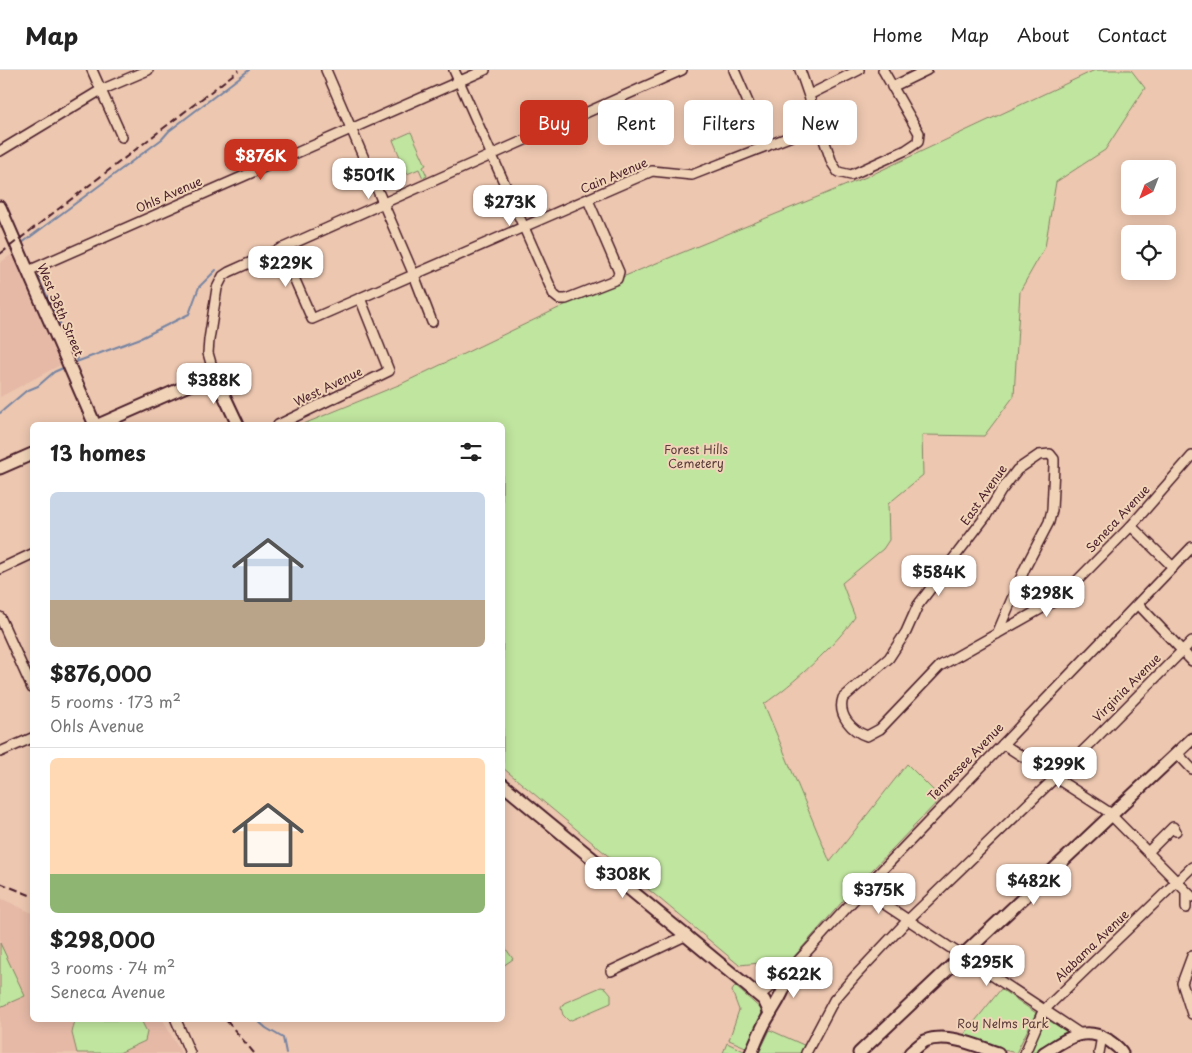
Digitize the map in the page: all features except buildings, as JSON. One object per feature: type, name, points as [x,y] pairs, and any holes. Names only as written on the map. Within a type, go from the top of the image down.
[{"type":"main road","name":"West 38th Street","points":[[0,207],[95,422]]},
{"type":"main road","points":[[103,422],[214,374],[237,422]]},
{"type":"main road","points":[[0,468],[30,455]]},
{"type":"main road","points":[[858,1053],[1192,739]]},
{"type":"main road","points":[[505,786],[759,996],[768,1004],[770,1013]]},
{"type":"main road","points":[[751,1053],[770,1013],[776,1006],[787,984],[788,972]]},
{"type":"main road","points":[[1044,1053],[1079,1033],[1091,1033],[1102,1036],[1122,1053]]},
{"type":"main road","points":[[910,1053],[924,1042],[936,1038],[947,1039],[998,1053]]},
{"type":"street","points":[[92,70],[122,137]]},
{"type":"street","points":[[0,151],[100,90],[148,70]]},
{"type":"street","points":[[326,70],[414,274],[432,322]]},
{"type":"street","points":[[454,70],[523,228],[554,295],[559,299],[566,299],[617,279],[619,272],[588,200]]},
{"type":"street","name":"Ohls Avenue","points":[[28,271],[485,70]]},
{"type":"street","points":[[214,374],[208,353],[209,340],[217,288],[223,276],[281,248],[492,156],[682,70]]},
{"type":"street","points":[[734,70],[767,146]]},
{"type":"street","points":[[800,70],[811,100]]},
{"type":"street","points":[[809,95],[859,70]]},
{"type":"street","points":[[826,145],[832,163],[838,172],[851,176],[906,150],[918,142],[919,133],[882,70]]},
{"type":"street","points":[[892,87],[927,70]]},
{"type":"street","name":"Cain Avenue","points":[[281,248],[312,319],[652,171],[692,175],[783,140]]},
{"type":"street","name":"West Avenue","points":[[284,422],[389,370],[360,298]]},
{"type":"street","name":"East Avenue","points":[[867,736],[857,733],[845,718],[842,708],[843,698],[889,658],[906,632],[918,606],[986,516],[1001,490],[1016,470],[1039,455],[1050,454],[1054,459],[1054,466],[1052,510],[1049,522],[1025,568],[997,634]]},
{"type":"street","name":"Seneca Avenue","points":[[867,736],[880,729],[940,666],[1060,598],[1131,526],[1192,456]]},
{"type":"street","points":[[1131,526],[1172,567]]},
{"type":"street","name":"Tennessee Avenue","points":[[759,996],[788,972],[863,890],[1192,546]]},
{"type":"street","points":[[0,569],[30,555]]},
{"type":"street","points":[[1138,604],[1192,661]]},
{"type":"street","points":[[0,618],[30,684]]},
{"type":"street","name":"Virginia Avenue","points":[[806,1053],[834,1000],[908,920],[1192,641]]},
{"type":"street","points":[[0,752],[30,739]]},
{"type":"street","points":[[1003,744],[1112,815],[1189,895],[1186,908]]},
{"type":"street","points":[[1177,753],[1192,769]]},
{"type":"street","points":[[1148,852],[1173,827],[1176,831]]},
{"type":"street","name":"Alabama Avenue","points":[[1025,1053],[1043,1011],[1192,867]]},
{"type":"street","points":[[863,890],[1043,1011],[1079,1033]]},
{"type":"street","points":[[611,971],[687,935]]},
{"type":"street","points":[[1192,956],[1182,983],[1192,1014]]},
{"type":"street","points":[[177,1022],[190,1053]]},
{"type":"street","points":[[1099,1053],[1102,1036]]},
{"type":"shaded area","points":[[12,254],[60,365],[0,397],[0,263]]},
{"type":"shaded area","points":[[0,898],[30,912],[30,1022],[164,1022],[181,1053],[0,1053]]},
{"type":"green space","name":"Forest Hills Cemetery","points":[[1095,70],[1131,70],[1145,88],[1105,150],[1056,182],[1045,247],[1020,291],[1014,396],[984,436],[922,435],[923,475],[888,504],[889,540],[883,549],[842,583],[855,617],[813,664],[764,704],[830,862],[907,764],[941,798],[850,893],[791,960],[739,965],[505,770],[505,422],[308,422],[401,384],[625,276],[871,175]]},
{"type":"green space","points":[[411,132],[426,165],[423,167],[427,176],[423,178],[419,169],[407,174],[393,140]]},
{"type":"green space","points":[[0,943],[25,996],[0,1007]]},
{"type":"green space","points":[[505,947],[513,959],[505,965]]},
{"type":"green space","points":[[735,986],[762,1010],[748,1048],[729,1040],[739,1010],[732,991]]},
{"type":"green space","points":[[601,987],[606,988],[611,994],[611,1003],[569,1021],[563,1015],[561,1008],[564,1003]]},
{"type":"green space","name":"Roy Nelms Park","points":[[1001,989],[1036,1013],[1016,1053],[964,1040],[963,1036]]},
{"type":"green space","points":[[1045,1018],[1069,1033],[1041,1051],[1030,1053],[1029,1050]]},
{"type":"green space","points":[[75,1022],[142,1022],[147,1032],[145,1041],[119,1053],[77,1053],[72,1033]]},
{"type":"green space","points":[[770,1030],[806,1046],[803,1053],[759,1053]]},
{"type":"green space","points":[[727,1043],[746,1052],[746,1053],[723,1053]]},
{"type":"waterway","points":[[30,261],[22,243],[162,139],[169,131],[249,70]]},
{"type":"waterway","points":[[76,362],[141,338],[189,314],[199,287],[216,270]]},
{"type":"waterway","points":[[37,275],[78,361]]},
{"type":"waterway","points":[[0,413],[26,391],[38,386],[54,372],[63,368]]},
{"type":"waterway","points":[[259,1022],[283,1038],[286,1053]]},
{"type":"railway","points":[[0,254],[239,70]]},
{"type":"railway","points":[[0,883],[30,895]]},
{"type":"railway","points":[[228,1022],[254,1053]]}]
